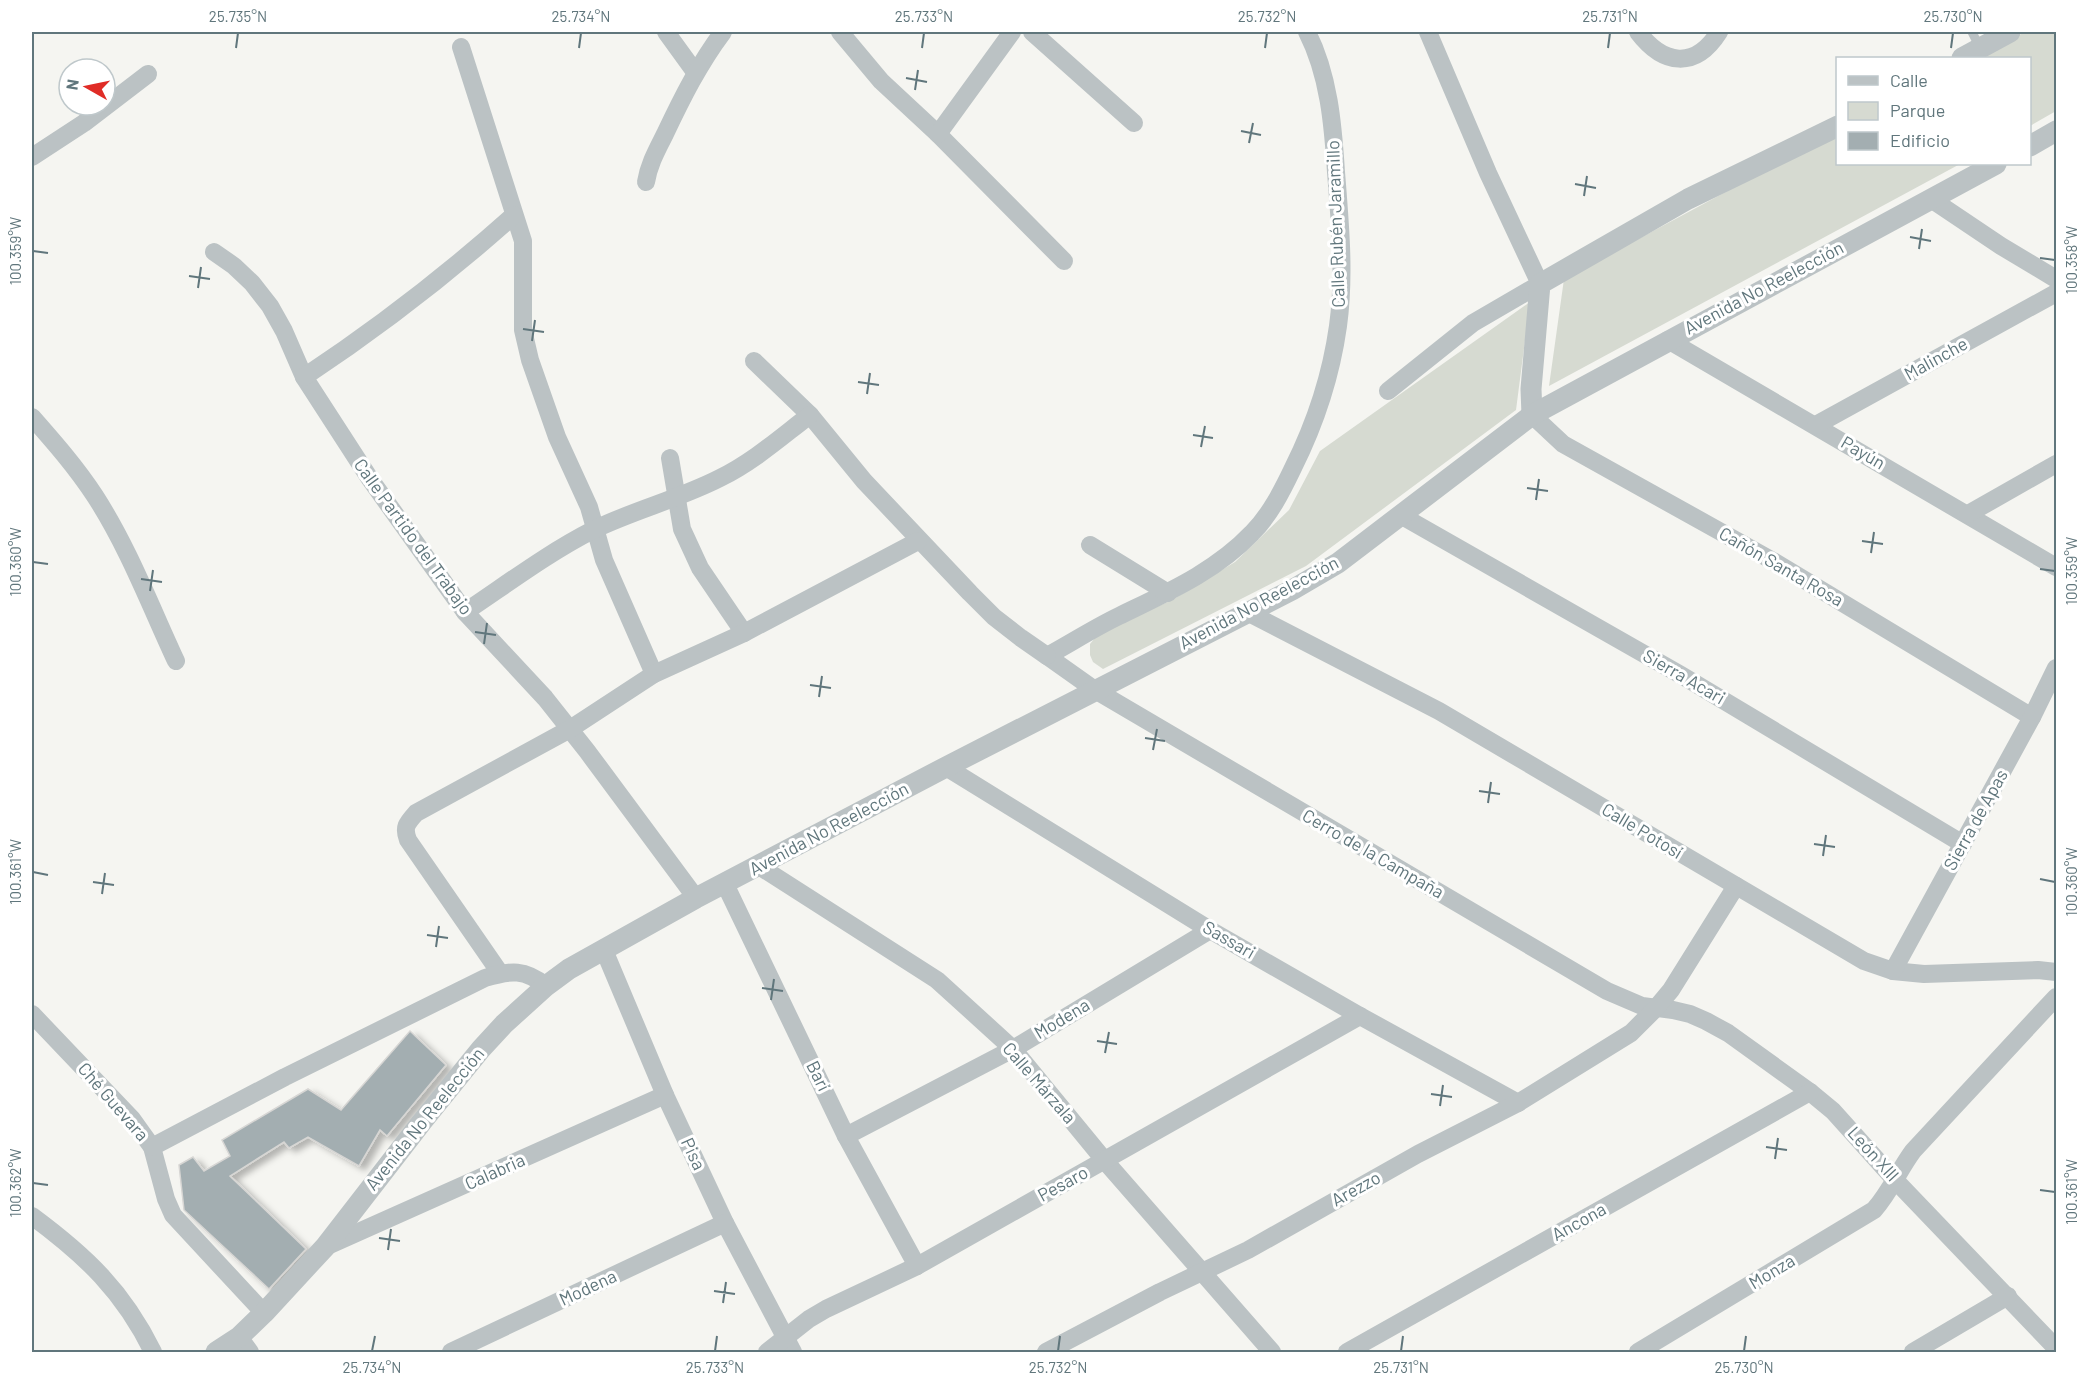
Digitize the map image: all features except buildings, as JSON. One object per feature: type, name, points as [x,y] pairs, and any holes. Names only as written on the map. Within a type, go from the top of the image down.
[{"type":"street","points":[[666,32],[696,72]]},
{"type":"street","points":[[646,182],[648,168],[696,72],[723,32]]},
{"type":"street","points":[[840,32],[881,81],[938,134],[1064,261]]},
{"type":"street","points":[[938,134],[1012,32]]},
{"type":"street","points":[[1032,32],[1134,123]]},
{"type":"street","name":"Calle Rubén Jaramillo","points":[[1047,656],[1117,617],[1168,593],[1223,560],[1253,532],[1272,508],[1305,445],[1317,413],[1329,368],[1338,325],[1341,283],[1337,191],[1329,99],[1320,63],[1307,32]]},
{"type":"street","points":[[1428,32],[1488,173],[1540,284],[1531,389],[1532,415]]},
{"type":"street","points":[[1638,32],[1654,50],[1675,58],[1693,57],[1704,50],[1719,32]]},
{"type":"street","points":[[1971,46],[2010,32]]},
{"type":"street","points":[[461,47],[523,241],[523,330],[530,360],[557,437],[589,507],[604,560],[654,674]]},
{"type":"street","points":[[32,157],[84,123],[148,74]]},
{"type":"street","points":[[1389,391],[1473,323],[1688,199],[1836,127]]},
{"type":"street","points":[[2031,145],[2056,131]]},
{"type":"street","name":"Avenida No Reelección","points":[[216,1353],[245,1345],[264,1313],[325,1247],[481,1049],[504,1024],[546,986],[569,969],[696,898],[1292,590],[1338,562],[1402,516],[1532,415],[1994,165]]},
{"type":"street","points":[[1931,199],[2001,246],[2056,279]]},
{"type":"street","points":[[304,377],[355,344],[461,262],[514,215]]},
{"type":"street","name":"Calle Partido del Trabajo","points":[[214,252],[252,283],[270,306],[284,331],[304,377],[382,496],[465,612],[545,698],[696,898]]},
{"type":"street","name":"Malinche","points":[[1816,425],[2056,293]]},
{"type":"street","name":"Payún","points":[[1668,340],[2056,567]]},
{"type":"street","points":[[754,361],[810,415],[864,481],[994,617],[1095,690]]},
{"type":"street","points":[[465,612],[564,546],[595,529],[676,499],[742,466],[810,415]]},
{"type":"street","name":"Cañón Santa Rosa","points":[[1532,415],[1563,444],[1773,561],[2032,717]]},
{"type":"street","points":[[32,417],[72,464],[95,496],[128,557],[176,661]]},
{"type":"street","points":[[670,458],[682,530],[700,568],[744,633]]},
{"type":"street","points":[[1968,514],[2056,464]]},
{"type":"street","name":"Sierra Acari","points":[[1402,516],[1681,675],[1963,844]]},
{"type":"street","points":[[500,973],[408,840],[405,832],[406,824],[416,813],[570,729],[654,674],[744,633],[918,540]]},
{"type":"street","points":[[1090,545],[1168,593]]},
{"type":"street","name":"Calle Potosí","points":[[1247,612],[1439,711],[1864,961],[1893,971],[1924,974],[2038,970],[2056,972]]},
{"type":"street","name":"Sierra de Apas","points":[[1893,971],[2056,669]]},
{"type":"street","name":"Cerro de la Campaña","points":[[1095,690],[1607,991],[1624,1000],[1656,1008]]},
{"type":"street","name":"Sassari","points":[[946,767],[1210,930],[1518,1103]]},
{"type":"street","name":"Calle Márzala","points":[[759,866],[937,980],[1013,1049],[1105,1161],[1272,1353]]},
{"type":"street","name":"Barí","points":[[725,884],[846,1136],[917,1266]]},
{"type":"street","name":"Arezzo","points":[[1046,1353],[1160,1292],[1248,1250],[1418,1154],[1518,1103],[1631,1033],[1656,1008],[1685,970],[1736,886]]},
{"type":"street","name":"Modena","points":[[846,1136],[1013,1049],[1210,930]]},
{"type":"street","name":"Pisa","points":[[604,950],[665,1095],[725,1222],[789,1345]]},
{"type":"street","points":[[152,1147],[285,1077],[485,978],[500,973],[522,972],[532,975],[546,986]]},
{"type":"street","name":"Monza","points":[[1638,1353],[1874,1210],[1887,1196],[1913,1151],[2056,997]]},
{"type":"street","name":"León Xlll","points":[[1656,1008],[1690,1014],[1728,1033],[1833,1111],[1895,1180],[2056,1348]]},
{"type":"street","name":"Ché Guevara","points":[[32,1014],[132,1119],[152,1147],[166,1199],[173,1215],[264,1313]]},
{"type":"street","name":"Pesaro","points":[[767,1353],[789,1345],[809,1319],[917,1266],[1360,1016]]},
{"type":"street","name":"Ancona","points":[[1347,1353],[1810,1092]]},
{"type":"street","name":"Calabria","points":[[325,1247],[665,1095]]},
{"type":"street","points":[[32,1216],[87,1260],[111,1285],[132,1315],[153,1353]]},
{"type":"street","name":"Modena","points":[[451,1353],[725,1222]]},
{"type":"street","points":[[1913,1353],[2008,1296]]},
{"type":"green space","points":[[2025,32],[2056,32],[2056,111],[2031,125],[2031,57],[1977,57]]},
{"type":"green space","points":[[1836,133],[1836,165],[1958,165],[1549,386],[1564,279]]},
{"type":"green space","points":[[1530,302],[1516,410],[1306,566],[1103,669],[1093,662],[1090,655],[1090,644],[1099,633],[1172,600],[1235,562],[1289,510],[1320,451]]}]
